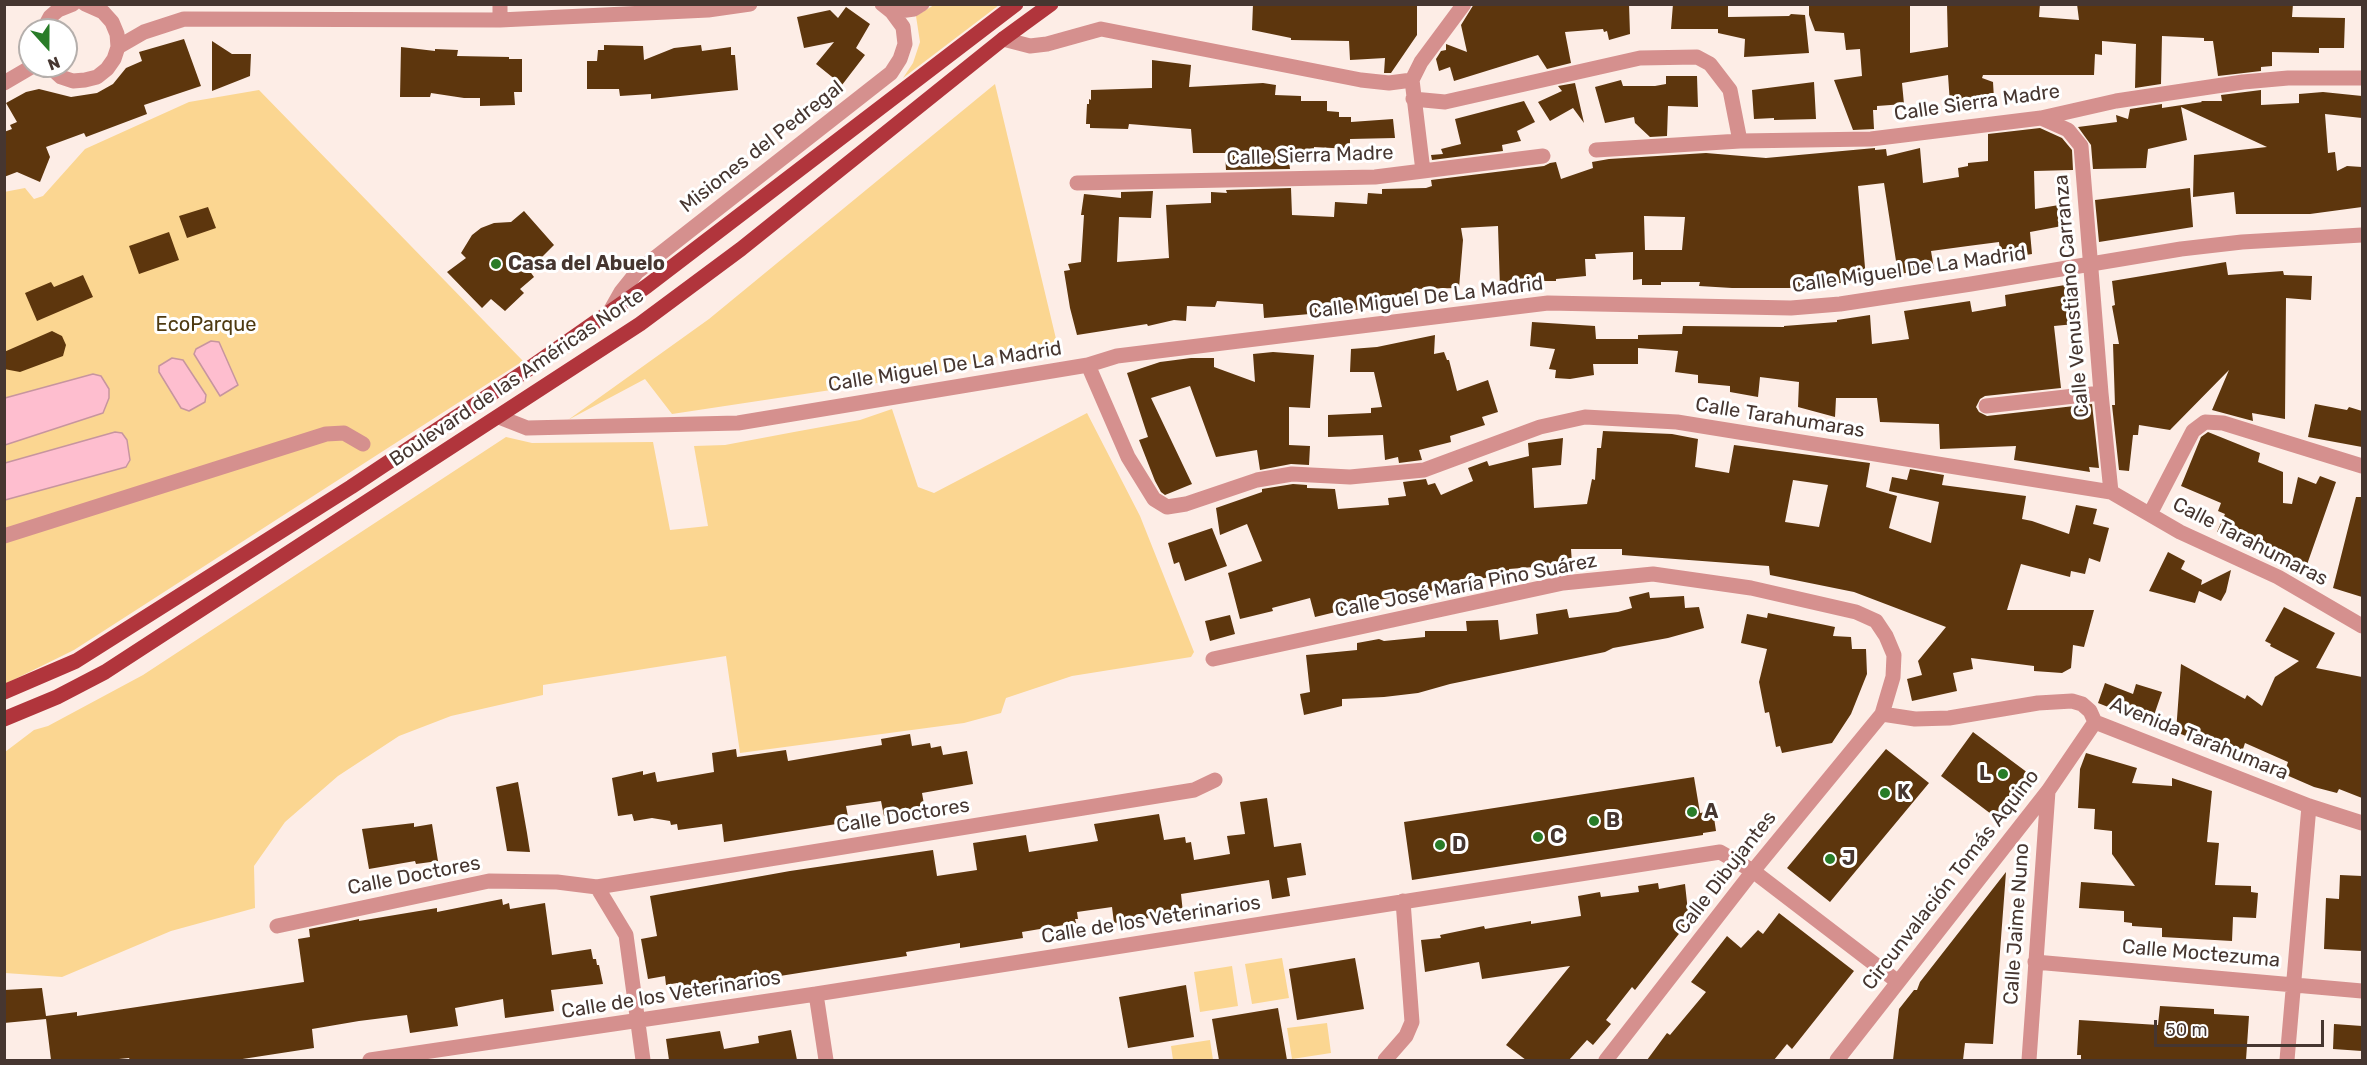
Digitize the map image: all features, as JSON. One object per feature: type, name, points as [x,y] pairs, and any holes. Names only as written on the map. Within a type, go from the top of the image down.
[{"type":"main road","name":"Boulevard de las Américas Norte","points":[[4,692],[86,655],[351,487],[609,315],[1016,4]]},
{"type":"main road","name":"Boulevard de las Américas Norte","points":[[4,719],[57,697],[105,672],[640,324],[741,249],[1003,39],[1051,4]]},
{"type":"street","points":[[57,7],[73,4]]},
{"type":"street","points":[[64,78],[73,81],[97,77],[114,59],[118,47],[114,28],[103,12],[85,4]]},
{"type":"street","points":[[103,12],[117,4]]},
{"type":"street","points":[[500,4],[500,20]]},
{"type":"street","points":[[118,47],[144,32],[184,19],[500,20],[708,10],[750,4]]},
{"type":"street","points":[[887,8],[914,9],[922,4]]},
{"type":"street","points":[[1423,171],[1412,80],[1421,62],[1464,4]]},
{"type":"street","name":"Misiones del Pedregal","points":[[609,315],[621,292],[637,272],[891,73],[900,59],[905,44],[903,27],[887,8]]},
{"type":"street","points":[[1003,39],[1029,46],[1047,44],[1101,29],[1361,81],[1389,83],[1412,80]]},
{"type":"street","points":[[1413,99],[1445,102],[1641,58],[1697,57],[1710,64],[1730,90],[1740,141]]},
{"type":"street","points":[[4,83],[18,75]]},
{"type":"street","name":"Calle Sierra Madre","points":[[1596,150],[1740,141],[1871,139],[2041,118],[2116,101],[2242,82],[2288,78],[2362,78]]},
{"type":"street","name":"Calle Venustiano Carranza","points":[[2041,118],[2068,130],[2081,146],[2100,393],[2111,492]]},
{"type":"street","name":"Calle Sierra Madre","points":[[1077,183],[1375,177],[1543,156]]},
{"type":"street","name":"Calle Miguel De La Madrid","points":[[499,417],[527,428],[738,423],[1088,365],[1117,356],[1548,303],[1791,308],[1938,289],[2090,263],[2242,242],[2362,235]]},
{"type":"street","name":"Calle Tarahumaras","points":[[1088,365],[1128,457],[1154,499],[1167,507],[1186,504],[1257,480],[1292,474],[1350,477],[1424,470],[1540,427],[1585,417],[1677,422],[2111,492],[2180,532],[2278,577],[2362,626]]},
{"type":"street","points":[[1986,406],[2100,393]]},
{"type":"street","points":[[2150,514],[2193,431],[2205,422],[2223,423],[2362,466]]},
{"type":"street","points":[[4,536],[326,435],[344,433],[363,444]]},
{"type":"street","name":"Calle José María Pino Suárez","points":[[1213,659],[1563,584],[1653,574],[1751,588],[1856,612],[1876,621],[1886,636],[1894,655],[1893,677],[1881,714]]},
{"type":"street","name":"Avenida Tarahumara","points":[[1881,714],[1915,719],[1949,718],[2038,703],[2072,701],[2082,704],[2090,711],[2095,722],[2309,806],[2362,823]]},
{"type":"street","name":"Calle Dibujantes","points":[[1606,1060],[1753,871],[1881,714]]},
{"type":"street","name":"Circunvalación Tomás Aquino","points":[[1837,1060],[2048,791],[2095,722]]},
{"type":"street","name":"Calle Doctores","points":[[277,926],[489,881],[557,882],[597,887],[1194,790],[1215,780]]},
{"type":"street","name":"Calle Jaime Nuno","points":[[2029,1060],[2048,791]]},
{"type":"street","points":[[2288,1060],[2309,806]]},
{"type":"street","name":"Calle de los Veterinarios","points":[[370,1060],[637,1022],[1720,852],[1753,871],[1898,982]]},
{"type":"street","points":[[597,887],[626,935],[643,1060]]},
{"type":"street","points":[[1385,1060],[1406,1036],[1412,1022],[1403,901]]},
{"type":"street","name":"Calle Moctezuma","points":[[2035,962],[2293,983],[2362,991]]},
{"type":"street","points":[[816,994],[826,1060]]},
{"type":"green space","points":[[934,5],[999,5],[903,78],[913,63],[920,42],[916,16]]},
{"type":"green space","points":[[995,84],[1057,343],[917,377],[672,414],[645,379],[568,420],[709,319]]},
{"type":"green space","name":"EcoParque","points":[[259,90],[523,361],[74,650],[5,684],[4,192],[25,188],[34,199],[43,196],[85,149],[189,102]]},
{"type":"green space","points":[[892,409],[918,487],[934,493],[1087,413],[1140,516],[1194,652],[1191,657],[1072,676],[1006,698],[1001,713],[964,723],[740,753],[726,656],[543,685],[543,695],[451,716],[399,736],[338,776],[285,822],[254,866],[255,908],[171,931],[62,977],[5,973],[5,752],[34,730],[48,726],[143,675],[506,437],[532,443],[653,442],[670,530],[708,526],[694,446],[725,445],[860,420]]},
{"type":"green space","points":[[1282,958],[1289,998],[1252,1004],[1245,964]]},
{"type":"green space","points":[[1232,966],[1238,1006],[1200,1012],[1194,972]]},
{"type":"green space","points":[[1327,1023],[1331,1053],[1292,1059],[1287,1028]]},
{"type":"green space","points":[[1210,1040],[1213,1060],[1173,1060],[1171,1046]]},
{"type":"shaded area","points":[[211,341],[219,342],[238,385],[220,396],[194,354],[196,349]]},
{"type":"shaded area","points":[[172,358],[183,360],[206,395],[205,402],[189,411],[181,408],[159,372],[159,366]]},
{"type":"shaded area","points":[[93,374],[101,376],[109,389],[109,398],[103,413],[5,445],[5,398]]},
{"type":"shaded area","points":[[115,432],[122,433],[127,440],[130,460],[126,467],[5,500],[5,463]]},
{"type":"building","points":[[1253,4],[1417,4],[1417,35],[1391,73],[1384,73],[1385,58],[1350,60],[1349,41],[1291,40],[1291,38],[1252,30]]},
{"type":"building","points":[[1474,4],[1629,4],[1630,34],[1609,40],[1607,31],[1604,32],[1603,29],[1565,32],[1571,63],[1547,69],[1538,55],[1454,81],[1450,67],[1439,71],[1436,59],[1441,51],[1446,50],[1446,44],[1467,52],[1461,25]]},
{"type":"building","points":[[1673,4],[1728,4],[1728,17],[1805,15],[1809,53],[1744,57],[1745,39],[1718,33],[1718,29],[1671,29]]},
{"type":"building","points":[[1809,4],[1910,4],[1910,53],[1948,47],[1947,4],[2040,4],[2039,17],[2079,20],[2077,4],[2293,4],[2292,17],[2345,18],[2344,48],[2319,48],[2319,53],[2272,52],[2272,66],[2261,67],[2261,71],[2218,76],[2213,41],[2204,41],[2204,38],[2162,36],[2161,84],[2135,88],[2136,44],[2102,41],[2102,55],[2095,54],[2094,75],[1983,75],[1982,78],[1993,82],[1994,99],[1950,104],[1948,75],[1902,83],[1904,104],[1877,106],[1877,110],[1873,110],[1874,129],[1853,130],[1834,80],[1862,76],[1860,49],[1846,50],[1844,33],[1815,31],[1809,15]]},
{"type":"building","points":[[846,7],[870,24],[856,48],[865,55],[842,85],[816,64],[834,42],[804,48],[797,17],[830,10],[838,18]]},
{"type":"building","points":[[184,39],[201,86],[144,105],[147,114],[86,137],[84,133],[46,147],[50,157],[40,182],[17,172],[4,177],[4,132],[12,129],[10,125],[17,122],[6,103],[26,92],[39,89],[71,97],[97,93],[113,84],[126,68],[142,61],[139,52]]},
{"type":"building","points":[[212,41],[232,54],[251,54],[250,76],[212,91]]},
{"type":"building","points":[[604,45],[643,46],[644,60],[674,48],[701,45],[702,51],[731,47],[731,55],[735,55],[738,90],[651,99],[651,94],[620,96],[619,89],[587,89],[587,61],[597,61],[598,50],[604,50]]},
{"type":"building","points":[[401,47],[435,51],[435,49],[458,50],[457,56],[522,59],[522,92],[514,92],[515,105],[480,106],[480,98],[431,93],[430,97],[400,97]]},
{"type":"building","points":[[1152,60],[1191,65],[1189,87],[1263,83],[1276,85],[1275,95],[1301,96],[1301,101],[1327,101],[1327,111],[1339,112],[1339,117],[1351,117],[1351,122],[1393,119],[1395,138],[1350,139],[1350,149],[1314,147],[1313,160],[1289,162],[1290,169],[1226,170],[1225,153],[1193,153],[1191,129],[1129,124],[1128,129],[1090,128],[1090,124],[1086,124],[1087,104],[1089,104],[1089,99],[1091,100],[1091,90],[1152,88]]},
{"type":"building","points":[[1666,76],[1697,76],[1698,107],[1668,106],[1667,136],[1650,137],[1635,123],[1634,117],[1605,123],[1595,87],[1621,80],[1623,86],[1655,86],[1666,84]]},
{"type":"building","points":[[1814,82],[1816,119],[1754,119],[1752,90]]},
{"type":"building","points":[[1575,83],[1584,123],[1573,108],[1550,121],[1538,102],[1562,91],[1558,86]]},
{"type":"building","points":[[2261,90],[2261,105],[2299,103],[2299,94],[2323,92],[2362,96],[2362,118],[2325,114],[2328,153],[2335,152],[2337,171],[2347,166],[2362,167],[2362,207],[2310,214],[2236,214],[2234,192],[2193,197],[2194,155],[2267,147],[2181,107],[2187,140],[2148,149],[2146,168],[2093,169],[2091,145],[2078,127],[2117,122],[2116,115],[2128,119],[2130,109],[2162,104],[2162,108],[2201,101],[2222,101],[2221,95]]},
{"type":"building","points":[[1524,101],[1535,122],[1517,131],[1521,141],[1502,145],[1503,151],[1432,160],[1431,155],[1443,154],[1441,149],[1461,144],[1455,119]]},
{"type":"building","points":[[2040,128],[2062,138],[2072,150],[2073,170],[2034,171],[2035,209],[2059,205],[2062,226],[2030,232],[2032,254],[2001,259],[1999,242],[1931,251],[1934,269],[1898,274],[1884,183],[1858,186],[1866,279],[1813,288],[1732,288],[1699,286],[1700,282],[1661,282],[1661,285],[1642,285],[1642,279],[1633,280],[1633,252],[1595,254],[1596,259],[1585,259],[1586,276],[1556,279],[1556,281],[1529,281],[1529,287],[1500,288],[1498,226],[1461,228],[1463,240],[1459,288],[1412,289],[1411,304],[1402,306],[1264,318],[1263,304],[1217,301],[1215,307],[1187,306],[1186,321],[1174,320],[1148,326],[1147,324],[1077,335],[1070,308],[1064,271],[1070,270],[1068,264],[1081,262],[1084,215],[1081,215],[1084,194],[1121,198],[1121,192],[1153,191],[1151,218],[1119,217],[1117,262],[1169,258],[1166,205],[1211,203],[1211,192],[1291,188],[1292,215],[1334,217],[1335,202],[1367,204],[1368,193],[1382,194],[1382,189],[1426,188],[1432,186],[1431,180],[1544,166],[1556,162],[1561,179],[1593,168],[1592,162],[1609,159],[1706,153],[1766,158],[1875,148],[1875,150],[1886,149],[1887,156],[1920,148],[1923,183],[1959,177],[1958,168],[1968,166],[1968,163],[1988,161],[1988,134]],"holes":[[[1644,216],[1685,217],[1682,250],[1645,250]]]},
{"type":"building","points":[[2190,188],[2193,227],[2099,242],[2095,200]]},
{"type":"building","points":[[208,207],[216,228],[187,238],[179,216]]},
{"type":"building","name":"Casa del Abuelo","points":[[524,211],[554,245],[529,270],[534,277],[520,289],[524,293],[505,311],[491,299],[482,308],[447,272],[466,258],[461,253],[472,235],[481,228],[494,223],[511,222]]},
{"type":"building","points":[[169,232],[179,260],[139,274],[129,246]]},
{"type":"building","points":[[2226,262],[2228,275],[2283,271],[2284,275],[2312,276],[2311,300],[2286,298],[2285,419],[2252,413],[2253,421],[2212,410],[2229,370],[2170,430],[2139,425],[2138,435],[2133,435],[2129,471],[2119,470],[2112,405],[2115,405],[2113,344],[2119,344],[2112,306],[2115,305],[2112,281]]},
{"type":"building","points":[[83,275],[93,297],[37,321],[25,293],[51,282],[54,287]]},
{"type":"building","points":[[2071,284],[2075,324],[2054,326],[2061,388],[1985,396],[1980,399],[1976,407],[1979,412],[1987,416],[2092,404],[2099,468],[2089,467],[2090,472],[2014,460],[2016,446],[1940,449],[1939,424],[1880,422],[1877,398],[1836,398],[1835,417],[1798,407],[1799,382],[1760,377],[1758,397],[1730,392],[1730,386],[1698,383],[1698,375],[1675,372],[1678,351],[1638,348],[1638,364],[1593,364],[1594,375],[1570,379],[1555,378],[1556,370],[1549,369],[1555,349],[1530,346],[1532,322],[1595,326],[1596,339],[1638,339],[1638,335],[1682,334],[1683,326],[1784,327],[1837,322],[1837,320],[1870,315],[1872,344],[1909,339],[1904,311],[1970,301],[1972,312],[2006,306],[2005,295]]},
{"type":"building","points":[[52,331],[62,336],[66,345],[63,356],[20,372],[4,369],[4,352]]},
{"type":"building","points":[[1435,335],[1434,354],[1444,352],[1449,360],[1457,391],[1488,380],[1498,412],[1482,417],[1485,425],[1450,436],[1451,442],[1419,450],[1422,460],[1399,463],[1398,457],[1385,460],[1383,435],[1328,437],[1328,415],[1371,413],[1371,408],[1382,407],[1374,372],[1350,372],[1351,349],[1377,347]]},
{"type":"building","points":[[1273,352],[1314,355],[1310,408],[1289,407],[1289,445],[1310,446],[1309,465],[1291,464],[1260,470],[1257,450],[1216,457],[1190,386],[1151,398],[1192,484],[1165,495],[1161,492],[1139,440],[1148,437],[1127,373],[1160,362],[1214,358],[1214,367],[1255,382],[1253,354]]},
{"type":"building","points":[[2315,404],[2347,410],[2349,407],[2362,411],[2362,447],[2308,437]]},
{"type":"building","points":[[1603,431],[1672,434],[1698,439],[1695,467],[1729,473],[1734,445],[1870,463],[1866,487],[1897,496],[1889,528],[1931,543],[1939,502],[1889,491],[1892,477],[1907,480],[1910,469],[1944,475],[1942,485],[2026,496],[2022,519],[2069,534],[2076,505],[2097,509],[2093,524],[2109,528],[2100,562],[2089,558],[2085,574],[2071,571],[2070,577],[2021,564],[2007,610],[2094,610],[2084,647],[2073,645],[2071,668],[2062,673],[2034,671],[2034,666],[1971,658],[1973,669],[1953,673],[1957,691],[1912,701],[1907,679],[1922,675],[1918,661],[1946,627],[1854,592],[1770,575],[1769,566],[1622,555],[1622,549],[1571,549],[1572,564],[1509,569],[1509,573],[1475,580],[1476,583],[1343,606],[1344,610],[1315,617],[1310,598],[1272,608],[1273,611],[1240,619],[1228,573],[1262,561],[1247,524],[1220,535],[1216,508],[1262,492],[1262,489],[1293,484],[1307,485],[1307,488],[1335,489],[1338,509],[1389,505],[1388,498],[1406,496],[1403,482],[1426,479],[1428,485],[1435,483],[1441,495],[1473,481],[1468,468],[1487,461],[1489,466],[1529,456],[1528,443],[1563,438],[1561,465],[1532,468],[1534,508],[1587,504],[1592,479],[1595,480],[1597,448],[1601,448]],"holes":[[[1793,480],[1828,485],[1819,527],[1785,522]]]},
{"type":"building","points":[[2208,432],[2260,453],[2258,462],[2283,472],[2283,503],[2292,504],[2298,477],[2316,484],[2320,476],[2336,482],[2303,576],[2254,552],[2255,548],[2217,532],[2225,514],[2218,511],[2221,503],[2181,486],[2201,437]]},
{"type":"building","points":[[2356,497],[2362,497],[2362,597],[2333,588]]},
{"type":"building","points":[[1212,528],[1227,566],[1185,581],[1179,562],[1174,564],[1168,543]]},
{"type":"building","points":[[2168,552],[2185,561],[2181,569],[2202,580],[2201,585],[2231,570],[2226,592],[2221,601],[2199,591],[2195,603],[2149,591]]},
{"type":"building","points":[[1649,592],[1650,598],[1684,596],[1685,608],[1699,607],[1704,628],[1418,693],[1342,699],[1342,706],[1304,715],[1300,694],[1310,692],[1306,655],[1357,650],[1357,643],[1379,639],[1384,641],[1425,637],[1425,631],[1467,631],[1466,621],[1498,620],[1500,640],[1538,634],[1536,614],[1567,609],[1569,618],[1618,612],[1632,608],[1629,597]]},
{"type":"building","points":[[2284,607],[2335,633],[2316,668],[2362,677],[2362,798],[2339,789],[2337,793],[2314,787],[2284,774],[2288,762],[2245,743],[2240,758],[2176,732],[2181,664],[2245,699],[2247,695],[2262,706],[2275,677],[2299,661],[2265,641]]},
{"type":"building","points":[[1768,613],[1835,627],[1833,636],[1851,637],[1852,649],[1866,649],[1867,674],[1851,714],[1832,743],[1782,753],[1780,746],[1776,747],[1769,712],[1765,713],[1759,682],[1767,649],[1741,643],[1747,614],[1767,618]]},
{"type":"building","points":[[1230,615],[1235,634],[1210,641],[1205,621]]},
{"type":"building","points":[[2105,683],[2133,694],[2136,684],[2162,692],[2151,724],[2098,703]]},
{"type":"building","name":"L","points":[[1973,732],[2028,773],[1995,817],[1941,776]]},
{"type":"building","points":[[910,734],[912,746],[930,743],[931,748],[941,746],[943,755],[967,751],[973,784],[922,793],[925,810],[884,816],[881,801],[846,806],[849,822],[724,842],[722,824],[678,830],[677,824],[671,825],[670,821],[652,818],[634,821],[632,814],[618,816],[612,778],[643,771],[643,775],[655,772],[657,782],[714,772],[712,753],[736,749],[737,757],[786,750],[788,761],[882,745],[881,739]]},
{"type":"building","points":[[1886,749],[1929,783],[1830,902],[1787,868]]},
{"type":"building","points":[[2086,753],[2137,768],[2132,783],[2172,786],[2172,778],[2212,791],[2207,842],[2219,843],[2215,885],[2251,886],[2251,892],[2258,893],[2256,918],[2233,917],[2232,941],[2162,937],[2162,928],[2132,926],[2132,923],[2124,922],[2124,911],[2079,908],[2081,882],[2135,886],[2112,854],[2112,831],[2094,829],[2095,809],[2078,808],[2080,769]]},
{"type":"building","points":[[1694,777],[1700,813],[1713,811],[1716,831],[1703,833],[1703,835],[1412,880],[1404,822]]},
{"type":"building","points":[[518,782],[530,852],[507,851],[496,787]]},
{"type":"building","points":[[1267,798],[1274,847],[1301,843],[1306,875],[1287,878],[1290,896],[1272,899],[1269,880],[1181,894],[1183,913],[1172,915],[1114,923],[1112,907],[1077,912],[1076,923],[1022,932],[1023,938],[960,948],[960,943],[906,952],[907,956],[678,992],[677,983],[666,985],[665,976],[648,979],[641,939],[657,936],[650,896],[790,871],[933,850],[937,876],[977,870],[973,843],[1026,835],[1029,852],[1098,841],[1094,824],[1159,814],[1164,840],[1185,837],[1186,843],[1191,842],[1194,860],[1230,854],[1227,836],[1245,834],[1240,802]]},
{"type":"building","points":[[414,823],[414,827],[432,824],[438,861],[416,864],[415,861],[369,869],[362,829]]},
{"type":"building","points":[[2006,872],[1993,1044],[1965,1043],[1963,1060],[1893,1060],[1899,1009],[1914,990],[1917,990],[1920,982]]},
{"type":"building","points":[[2340,875],[2362,876],[2362,951],[2324,949],[2326,898],[2339,899]]},
{"type":"building","points":[[1658,883],[1659,889],[1685,884],[1689,921],[1635,990],[1632,987],[1606,1020],[1611,1024],[1593,1045],[1587,1040],[1569,1060],[1526,1060],[1506,1045],[1570,966],[1482,979],[1479,962],[1425,972],[1421,940],[1441,938],[1440,935],[1484,926],[1485,929],[1581,916],[1578,896],[1600,892],[1601,897],[1639,892],[1638,886]]},
{"type":"building","points":[[502,899],[503,905],[509,903],[510,909],[545,903],[552,955],[591,949],[593,959],[596,959],[599,965],[603,984],[551,990],[554,1011],[505,1018],[503,999],[455,1008],[458,1026],[410,1033],[407,1015],[359,1021],[312,1029],[314,1048],[236,1060],[130,1060],[129,1058],[51,1060],[46,1019],[4,1023],[4,990],[42,988],[46,1016],[77,1012],[77,1016],[304,982],[298,939],[310,937],[309,929],[437,908],[437,912]]},
{"type":"building","points":[[1779,913],[1854,971],[1792,1049],[1787,1044],[1774,1060],[1647,1060],[1667,1033],[1670,1035],[1706,992],[1691,982],[1727,936],[1741,948],[1758,930],[1763,934]]},
{"type":"building","points":[[1355,958],[1364,1009],[1297,1020],[1289,969]]},
{"type":"building","points":[[1186,985],[1194,1037],[1128,1048],[1119,997]]},
{"type":"building","points":[[2160,1006],[2214,1009],[2214,1014],[2249,1016],[2246,1060],[2081,1060],[2081,1055],[2077,1055],[2079,1020],[2158,1025]]},
{"type":"building","points":[[1278,1008],[1287,1060],[1219,1060],[1212,1019]]},
{"type":"building","points":[[2334,1024],[2362,1026],[2362,1051],[2333,1049]]},
{"type":"building","points":[[791,1030],[797,1060],[669,1060],[666,1039],[720,1031],[724,1049],[759,1043],[758,1036]]},
{"type":"place","name":"Casa del Abuelo","points":[[496,264]]},
{"type":"place","name":"L","points":[[2003,774]]},
{"type":"place","name":"K","points":[[1885,793]]},
{"type":"place","name":"A","points":[[1692,812]]},
{"type":"place","name":"B","points":[[1594,821]]},
{"type":"place","name":"C","points":[[1538,837]]},
{"type":"place","name":"D","points":[[1440,845]]},
{"type":"place","name":"J","points":[[1830,859]]}]
